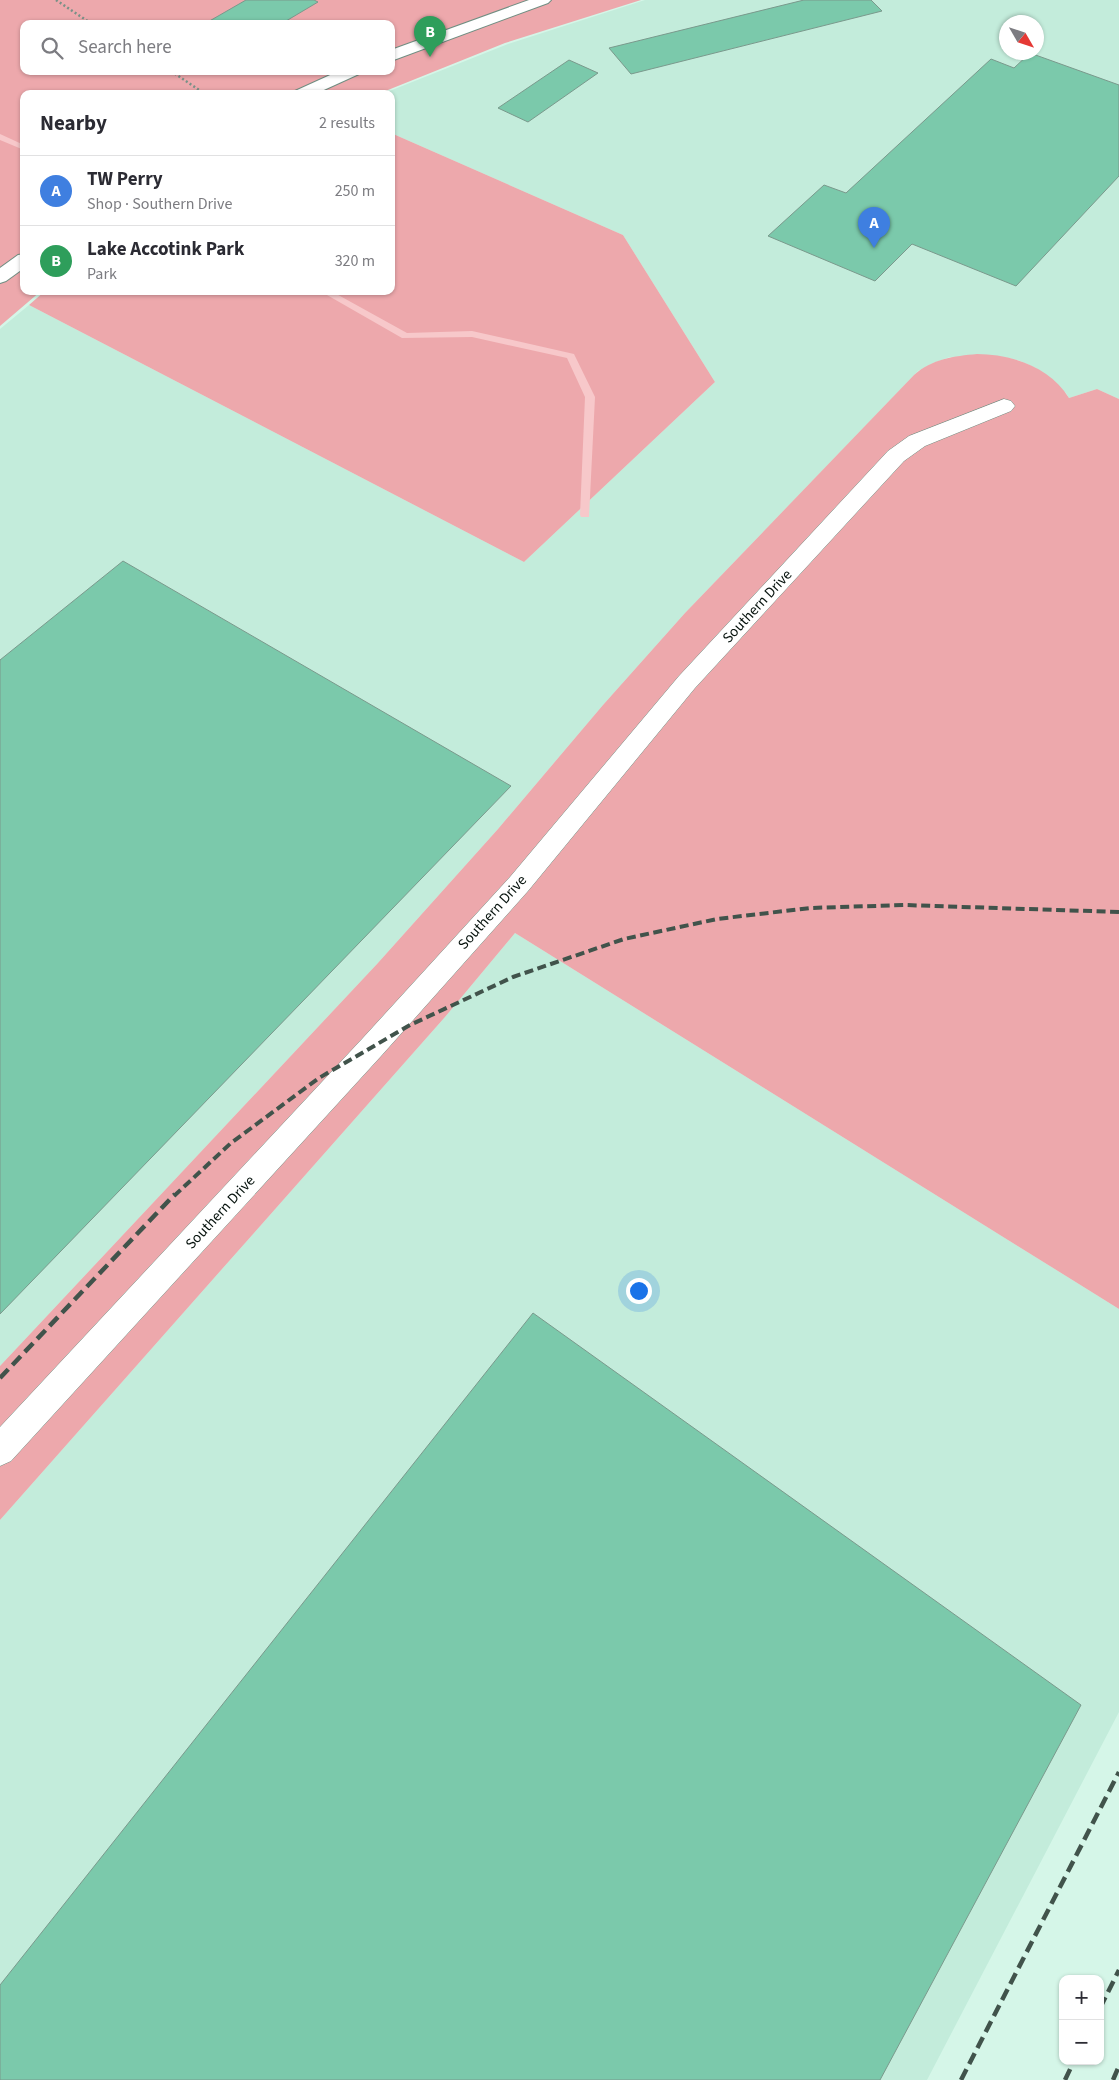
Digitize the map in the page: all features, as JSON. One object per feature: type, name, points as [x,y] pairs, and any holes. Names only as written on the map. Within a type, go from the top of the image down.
[{"type":"street","name":"Southern Drive","points":[[0,1450],[372,1047],[519,884],[688,682],[896,456],[917,441],[1004,406]]},
{"type":"lane","points":[[395,55],[543,0]]},
{"type":"lane","points":[[310,90],[344,75]]},
{"type":"lane","points":[[0,277],[20,263]]},
{"type":"path","points":[[56,0],[86,20]]},
{"type":"path","points":[[177,75],[199,90]]},
{"type":"shaded area","points":[[0,0],[641,0],[505,43],[388,90],[20,90],[20,295],[36,295],[0,326]]},
{"type":"shaded area","points":[[645,0],[1119,0],[1119,399],[1097,389],[1069,398],[1066,393],[1036,368],[1018,360],[998,356],[950,357],[918,371],[685,613],[603,705],[498,829],[377,964],[0,1366],[0,329],[29,305],[524,562],[715,382],[623,235],[395,135],[395,90],[392,90],[508,44]]},
{"type":"shaded area","points":[[395,135],[623,235],[715,382],[524,562],[29,305],[40,295],[395,295]]},
{"type":"shaded area","points":[[977,354],[1003,357],[1029,364],[1051,378],[1069,398],[1097,389],[1119,399],[1119,1309],[515,933],[445,1017],[0,1520],[0,1366],[377,964],[498,829],[603,705],[685,613],[914,375],[936,362],[952,357]]},
{"type":"shaded area","points":[[515,933],[1119,1309],[1119,1712],[927,2080],[0,2080],[0,1520],[445,1017]]},
{"type":"building","points":[[246,0],[314,0],[318,2],[288,20],[211,20]]},
{"type":"building","points":[[804,0],[871,0],[882,11],[631,74],[609,48]]},
{"type":"building","points":[[1044,58],[1119,85],[1119,176],[1016,286],[912,244],[875,281],[768,236],[824,185],[846,193],[991,59],[1014,68],[1023,60],[1044,60]]},
{"type":"building","points":[[569,60],[598,73],[528,122],[498,108]]},
{"type":"building","points":[[123,561],[511,786],[0,1314],[0,660]]},
{"type":"building","points":[[533,1313],[1081,1705],[880,2080],[0,2080],[0,1985]]},
{"type":"waterway","points":[[0,137],[20,146]]},
{"type":"waterway","points":[[331,295],[405,336],[472,334],[571,356],[590,397],[585,515]]},
{"type":"railway","points":[[174,1196],[231,1143],[319,1078],[410,1025],[513,977],[624,939],[717,919],[810,908],[904,905],[1119,912]]},
{"type":"railway","points":[[0,1378],[175,1194]]},
{"type":"railway","points":[[961,2080],[1119,1772]]},
{"type":"railway","points":[[1104,2000],[1119,1970]]},
{"type":"railway","points":[[1065,2080],[1072,2065]]},
{"type":"railway","points":[[1113,2080],[1119,2066]]},
{"type":"place","name":"Lake Accotink Park","points":[[430,57]]},
{"type":"place","name":"TW Perry","points":[[874,248]]}]
